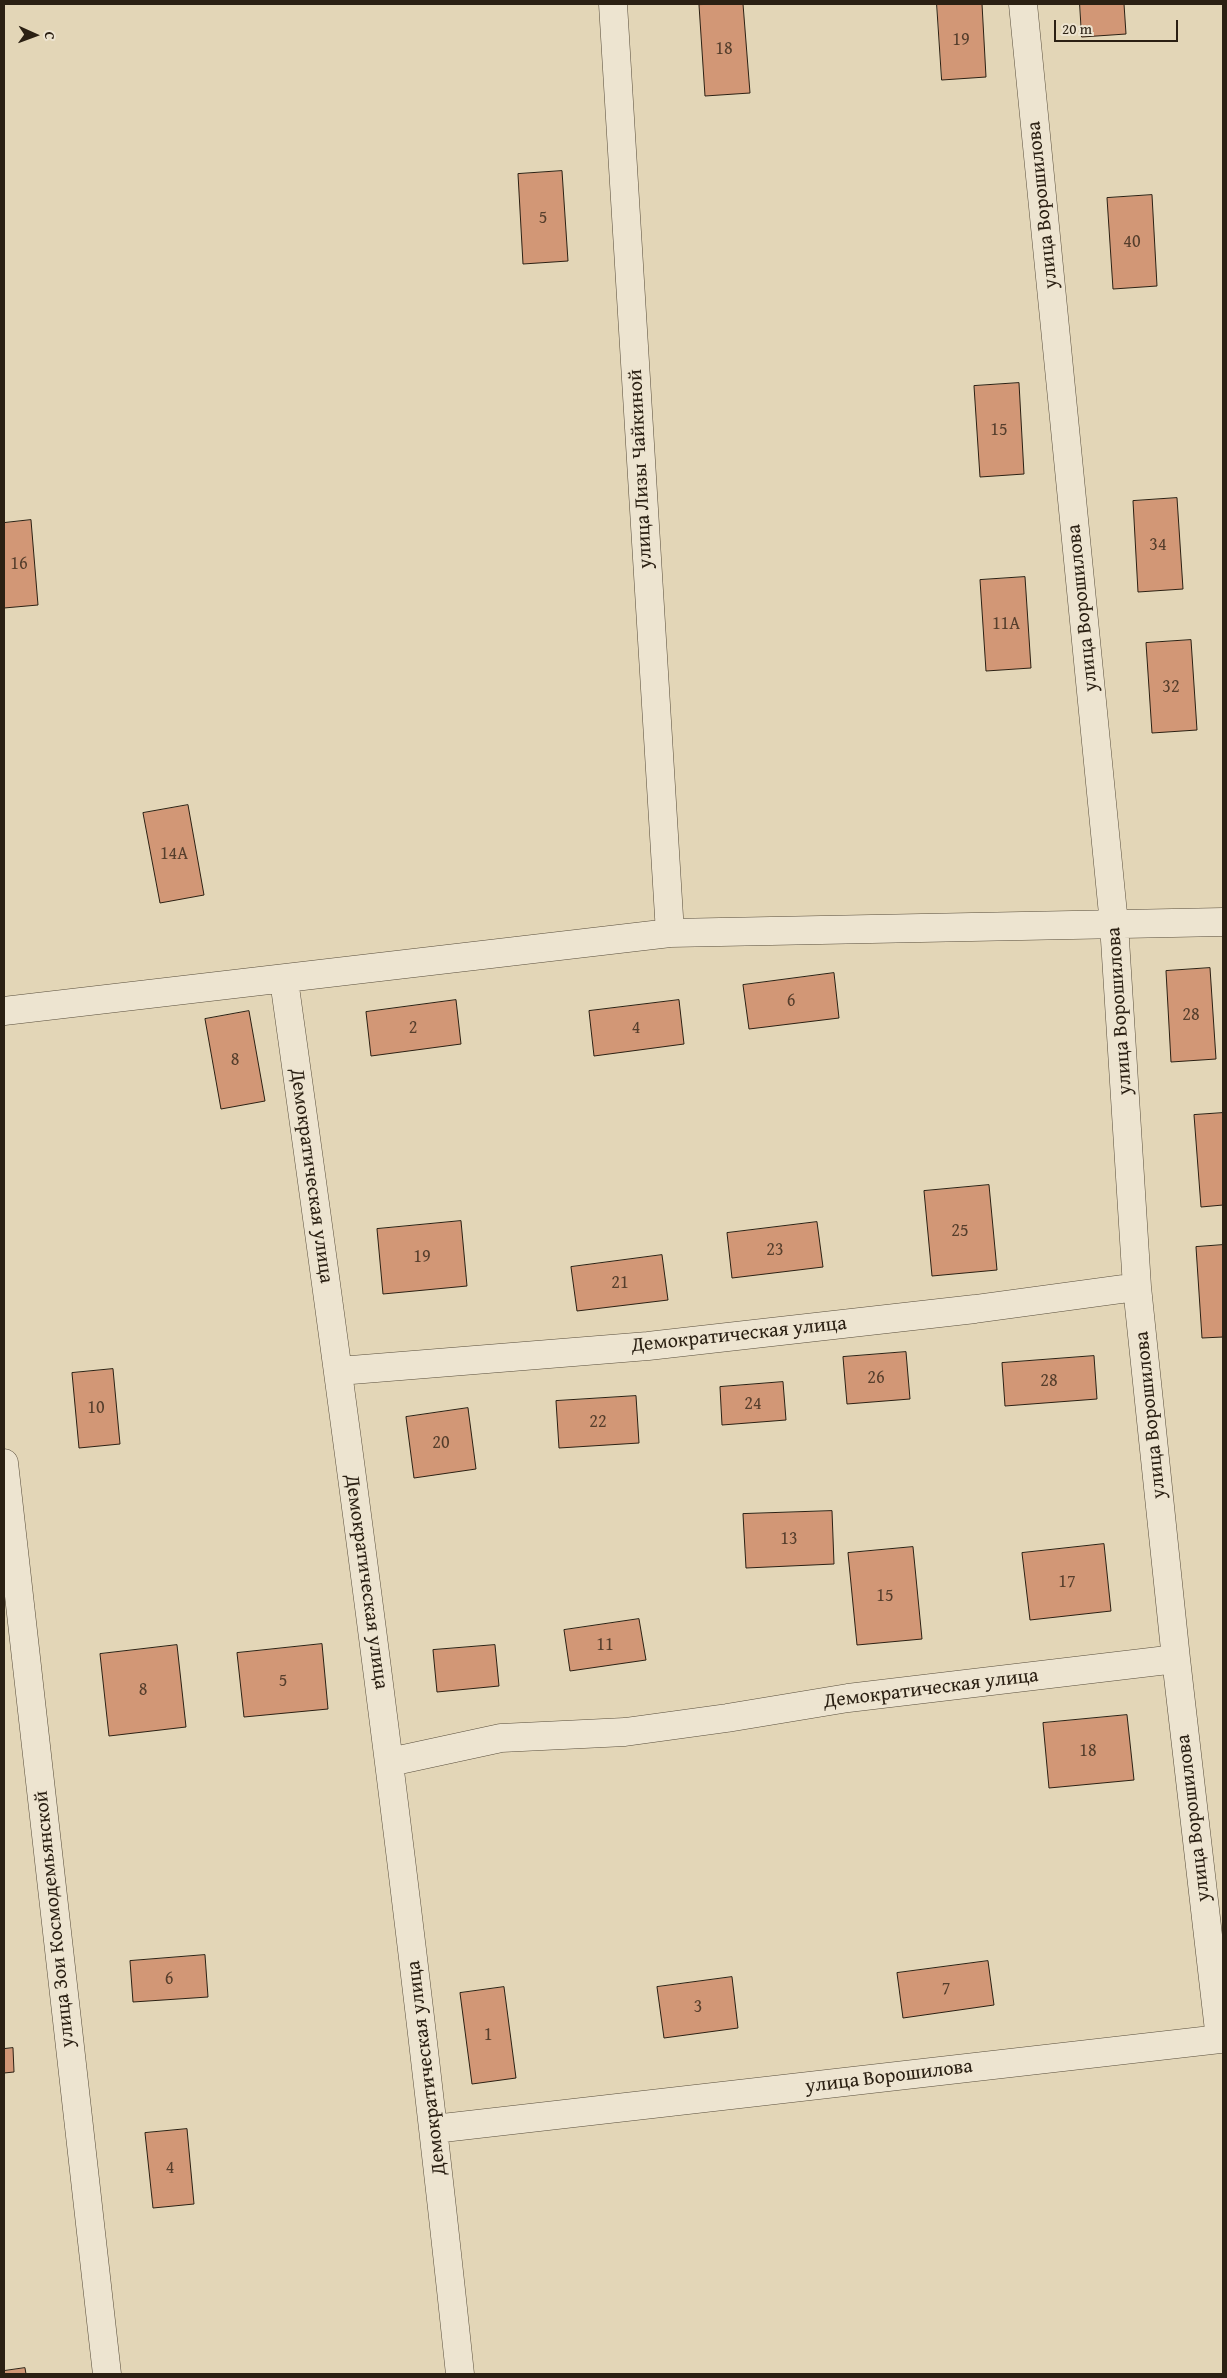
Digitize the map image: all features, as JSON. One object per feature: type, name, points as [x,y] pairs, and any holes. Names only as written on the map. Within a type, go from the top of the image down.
[{"type":"street","name":"улица Лизы Чайкиной","points":[[613,4],[670,933]]},
{"type":"street","name":"улица Ворошилова","points":[[434,2129],[1220,2039],[1176,1659],[1138,1286],[1114,924],[1023,4]]},
{"type":"street","points":[[4,1011],[284,980],[670,933],[1223,922]]},
{"type":"street","name":"Демократическая улица","points":[[284,980],[339,1371],[390,1762],[434,2129],[460,2374]]},
{"type":"street","name":"Демократическая улица","points":[[339,1371],[648,1346],[975,1309],[1138,1286]]},
{"type":"street","name":"улица Зои Космодемьянской","points":[[4,1463],[107,2374]]},
{"type":"street","name":"Демократическая улица","points":[[390,1762],[501,1738],[625,1732],[727,1718],[848,1698],[1176,1659]]},
{"type":"building","points":[[743,4],[750,93],[705,96],[699,5]]},
{"type":"building","points":[[937,4],[982,4],[986,77],[942,80]]},
{"type":"building","points":[[1080,4],[1124,4],[1126,34],[1082,37]]},
{"type":"building","points":[[562,171],[568,261],[523,264],[518,174]]},
{"type":"building","points":[[1152,195],[1157,286],[1113,289],[1107,198]]},
{"type":"building","points":[[1019,383],[1024,474],[980,477],[974,386]]},
{"type":"building","points":[[1177,498],[1183,589],[1138,592],[1133,501]]},
{"type":"building","points":[[31,520],[38,605],[4,608],[4,523]]},
{"type":"building","points":[[1025,577],[1031,668],[986,671],[980,580]]},
{"type":"building","points":[[1191,640],[1197,730],[1152,733],[1146,643]]},
{"type":"building","points":[[188,805],[204,895],[160,903],[143,813]]},
{"type":"building","points":[[1210,968],[1216,1059],[1171,1062],[1166,971]]},
{"type":"building","points":[[834,973],[839,1018],[749,1029],[743,985]]},
{"type":"building","points":[[456,1000],[461,1044],[371,1056],[366,1012]]},
{"type":"building","points":[[679,1000],[684,1044],[594,1056],[589,1011]]},
{"type":"building","points":[[249,1011],[265,1101],[221,1109],[205,1019]]},
{"type":"building","points":[[1223,1113],[1223,1205],[1201,1207],[1194,1115]]},
{"type":"building","points":[[989,1185],[997,1270],[932,1276],[924,1191]]},
{"type":"building","points":[[461,1221],[467,1286],[383,1294],[377,1229]]},
{"type":"building","points":[[817,1222],[823,1267],[732,1278],[727,1233]]},
{"type":"building","points":[[1223,1245],[1223,1337],[1202,1338],[1196,1247]]},
{"type":"building","points":[[662,1255],[668,1300],[577,1311],[571,1267]]},
{"type":"building","points":[[906,1352],[910,1399],[847,1404],[843,1357]]},
{"type":"building","points":[[1094,1356],[1097,1399],[1005,1406],[1002,1363]]},
{"type":"building","points":[[113,1369],[120,1444],[79,1448],[72,1373]]},
{"type":"building","points":[[783,1382],[786,1420],[722,1425],[720,1387]]},
{"type":"building","points":[[636,1396],[639,1443],[559,1448],[556,1401]]},
{"type":"building","points":[[468,1408],[476,1469],[414,1478],[406,1417]]},
{"type":"building","points":[[832,1511],[834,1564],[746,1568],[743,1514]]},
{"type":"building","points":[[1104,1544],[1111,1611],[1030,1620],[1022,1553]]},
{"type":"building","points":[[913,1547],[922,1639],[857,1645],[848,1553]]},
{"type":"building","points":[[639,1619],[646,1660],[570,1671],[564,1630]]},
{"type":"building","points":[[322,1644],[328,1709],[244,1717],[237,1653]]},
{"type":"building","points":[[177,1645],[186,1727],[109,1736],[100,1654]]},
{"type":"building","points":[[495,1645],[499,1686],[437,1692],[433,1650]]},
{"type":"building","points":[[1127,1715],[1134,1780],[1049,1788],[1043,1723]]},
{"type":"building","points":[[205,1955],[208,1997],[133,2002],[130,1961]]},
{"type":"building","points":[[988,1961],[994,2005],[903,2018],[897,1973]]},
{"type":"building","points":[[732,1977],[738,2028],[664,2038],[657,1987]]},
{"type":"building","points":[[504,1987],[516,2078],[472,2084],[460,1993]]},
{"type":"building","points":[[13,2048],[14,2072],[4,2073],[4,2049]]},
{"type":"building","points":[[187,2129],[194,2204],[153,2208],[145,2133]]},
{"type":"building","points":[[25,2368],[26,2374],[4,2374],[4,2371]]}]
